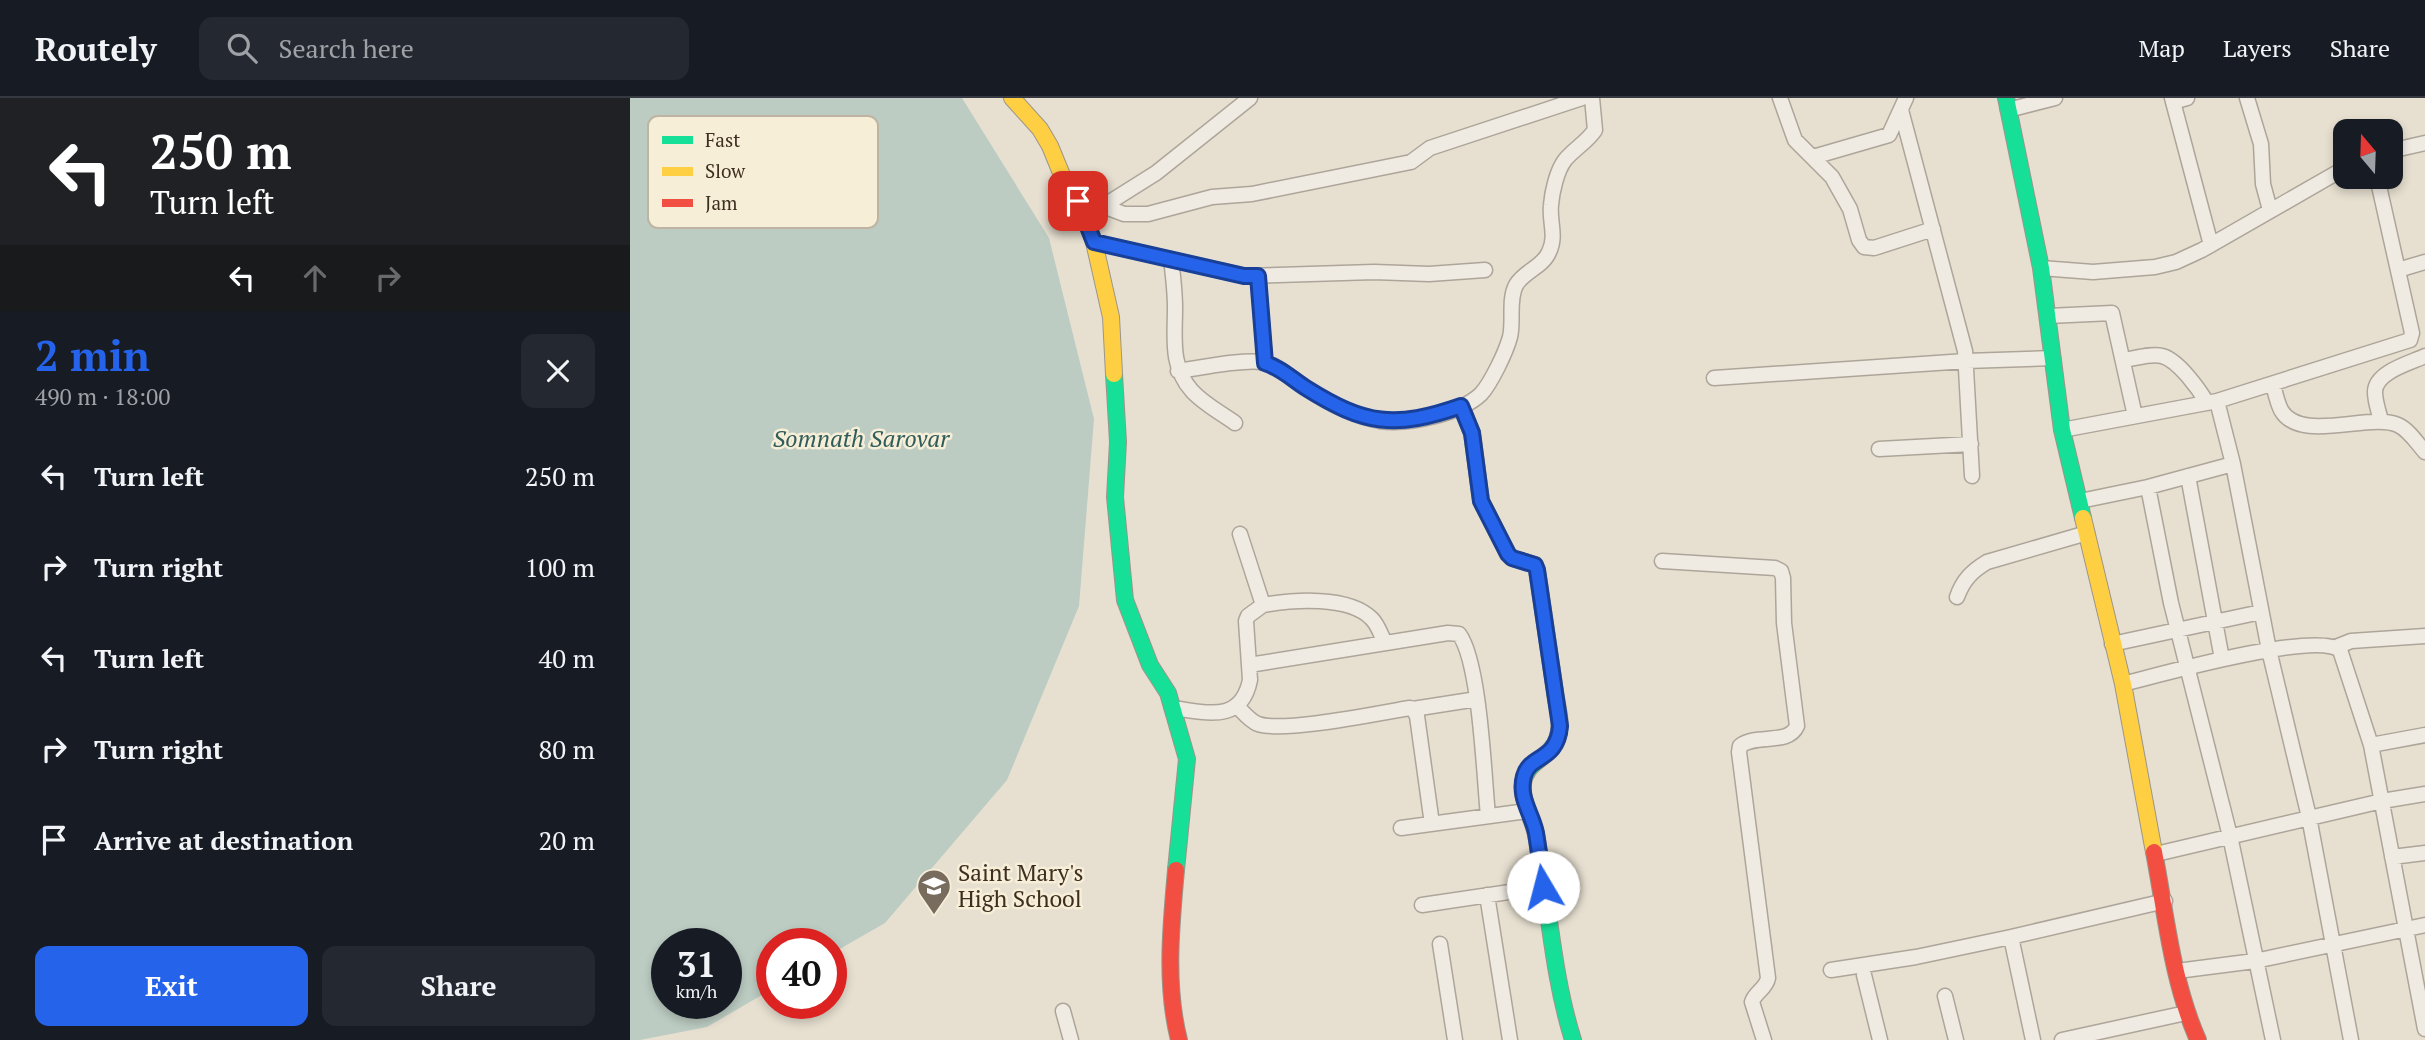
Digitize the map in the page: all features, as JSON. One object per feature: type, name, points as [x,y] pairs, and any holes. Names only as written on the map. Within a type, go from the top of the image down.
[{"type":"street","points":[[1012,98],[1040,129],[1066,185],[1086,216],[1111,317],[1118,442],[1115,497],[1125,600],[1150,665],[1168,693],[1187,759],[1170,934],[1174,1020],[1179,1040]]},
{"type":"street","points":[[1086,216],[1165,167],[1250,98]]},
{"type":"street","points":[[1103,206],[1124,214],[1148,214],[1212,197],[1252,194],[1411,162],[1430,148],[1582,98]]},
{"type":"street","points":[[1178,370],[1265,363],[1283,371],[1339,408],[1382,421],[1432,417],[1461,406],[1481,394],[1510,336],[1512,296],[1516,285],[1543,263],[1548,255],[1553,237],[1551,204],[1560,169],[1564,161],[1590,138],[1595,130],[1592,98]]},
{"type":"street","points":[[1780,98],[1795,140],[1832,177],[1844,197],[1864,247],[1874,248],[1933,229]]},
{"type":"street","points":[[2055,98],[2007,104],[2041,268],[2063,430],[2123,684],[2186,1013],[2198,1040]]},
{"type":"street","points":[[2247,98],[2261,144],[2263,184],[2270,211]]},
{"type":"street","points":[[2178,99],[2211,245]]},
{"type":"street","points":[[1813,157],[1889,135],[1901,102]]},
{"type":"street","points":[[1901,102],[1966,361],[1972,476]]},
{"type":"street","points":[[2403,148],[2425,143]]},
{"type":"street","points":[[2041,268],[2092,272],[2155,267],[2176,262],[2211,245],[2333,175]]},
{"type":"street","points":[[2063,430],[2212,402],[2410,340],[2412,333],[2380,189]]},
{"type":"street","points":[[1094,242],[1244,276],[1485,271]]},
{"type":"street","points":[[1171,259],[1174,344],[1178,370],[1202,400],[1235,423]]},
{"type":"street","points":[[2398,270],[2425,262]]},
{"type":"street","points":[[1258,276],[1265,363]]},
{"type":"street","points":[[2048,316],[2109,311],[2112,313],[2135,416]]},
{"type":"street","points":[[2123,360],[2158,356],[2166,358],[2192,381],[2212,402],[2233,464],[2269,650],[2309,817],[2351,1040]]},
{"type":"street","points":[[2381,421],[2375,395],[2378,383],[2389,374],[2425,356]]},
{"type":"street","points":[[1714,378],[1966,361],[2053,358]]},
{"type":"street","points":[[2273,384],[2282,412],[2292,420],[2325,427],[2381,421],[2398,425],[2408,432],[2425,452]]},
{"type":"street","points":[[1461,406],[1472,433],[1478,484],[1485,511],[1508,554],[1512,558],[1535,565],[1537,570],[1560,726],[1555,747],[1532,764],[1524,775],[1524,802],[1535,831],[1554,962],[1573,1040]]},
{"type":"street","points":[[1879,449],[1970,444]]},
{"type":"street","points":[[2080,501],[2148,487],[2233,464]]},
{"type":"street","points":[[2188,477],[2222,659]]},
{"type":"street","points":[[2148,487],[2178,631],[2230,836],[2273,1040]]},
{"type":"street","points":[[1957,597],[1964,580],[1973,570],[1987,562],[2087,533]]},
{"type":"street","points":[[1240,534],[1263,605]]},
{"type":"street","points":[[1662,561],[1775,568],[1781,571],[1783,578],[1784,623],[1797,726],[1795,731],[1784,737],[1745,742],[1740,746],[1739,752],[1768,978],[1766,985],[1752,1002],[1764,1040]]},
{"type":"street","points":[[1172,708],[1222,713],[1237,706],[1248,687],[1246,621],[1248,616],[1263,605],[1310,601],[1353,607],[1372,619],[1385,643]]},
{"type":"street","points":[[2112,644],[2262,612]]},
{"type":"street","points":[[1249,665],[1448,633],[1459,634],[1477,699],[1488,816]]},
{"type":"street","points":[[2123,684],[2269,650],[2336,647],[2351,641],[2425,636]]},
{"type":"street","points":[[2336,647],[2342,654],[2371,745],[2425,1029]]},
{"type":"street","points":[[1237,706],[1255,723],[1292,726],[1477,699]]},
{"type":"street","points":[[1413,709],[1417,716],[1432,824]]},
{"type":"street","points":[[2371,745],[2425,735]]},
{"type":"street","points":[[2156,854],[2309,817],[2425,794]]},
{"type":"street","points":[[1401,828],[1527,811]]},
{"type":"street","points":[[2392,857],[2425,853]]},
{"type":"street","points":[[1422,905],[1543,887]]},
{"type":"street","points":[[1488,895],[1510,1040]]},
{"type":"street","points":[[1831,970],[1916,957],[2165,901]]},
{"type":"street","points":[[2177,971],[2255,961],[2425,925]]},
{"type":"street","points":[[2011,937],[2034,1040]]},
{"type":"street","points":[[1440,944],[1455,1040]]},
{"type":"street","points":[[1864,975],[1880,1040]]},
{"type":"street","points":[[1945,996],[1956,1040]]},
{"type":"street","points":[[1063,1011],[1071,1040]]},
{"type":"street","points":[[2062,1040],[2087,1037],[2186,1013]]},
{"type":"water","name":"Somnath Sarovar","points":[[630,98],[962,98],[1049,238],[1094,419],[1079,606],[1007,780],[885,923],[847,945],[847,928],[756,928],[756,998],[742,1007],[742,928],[651,928],[651,1019],[721,1019],[707,1027],[630,1040]]},
{"type":"traffic: fast","points":[[2006,98],[2041,268],[2062,430],[2083,518]]},
{"type":"traffic: fast","points":[[1114,374],[1118,442],[1115,497],[1125,600],[1150,665],[1168,693],[1187,759],[1176,870]]},
{"type":"traffic: fast","points":[[1555,692],[1560,721],[1559,733],[1554,746],[1528,770],[1523,791],[1536,835],[1555,964],[1573,1040]]},
{"type":"traffic: slow","points":[[1012,98],[1040,129],[1050,146],[1066,185],[1081,207],[1094,242],[1111,317],[1114,374]]},
{"type":"traffic: slow","points":[[1461,406],[1472,433],[1481,501],[1508,554],[1512,558],[1535,565],[1537,570],[1555,692]]},
{"type":"traffic: slow","points":[[2083,518],[2123,684],[2154,852]]},
{"type":"traffic: jam","points":[[2154,852],[2176,971],[2198,1040]]},
{"type":"traffic: jam","points":[[1176,870],[1171,977],[1179,1040]]},
{"type":"place","name":"Saint Mary's High School","points":[[934,916]]},
{"type":"route","points":[[1078,201],[1094,242],[1244,276],[1258,276],[1265,363],[1283,371],[1339,408],[1382,421],[1408,421],[1432,417],[1461,406],[1472,433],[1478,484],[1485,511],[1508,554],[1512,558],[1535,565],[1537,570],[1560,726],[1555,747],[1527,769],[1523,781],[1524,802],[1535,831],[1543,887]]}]
